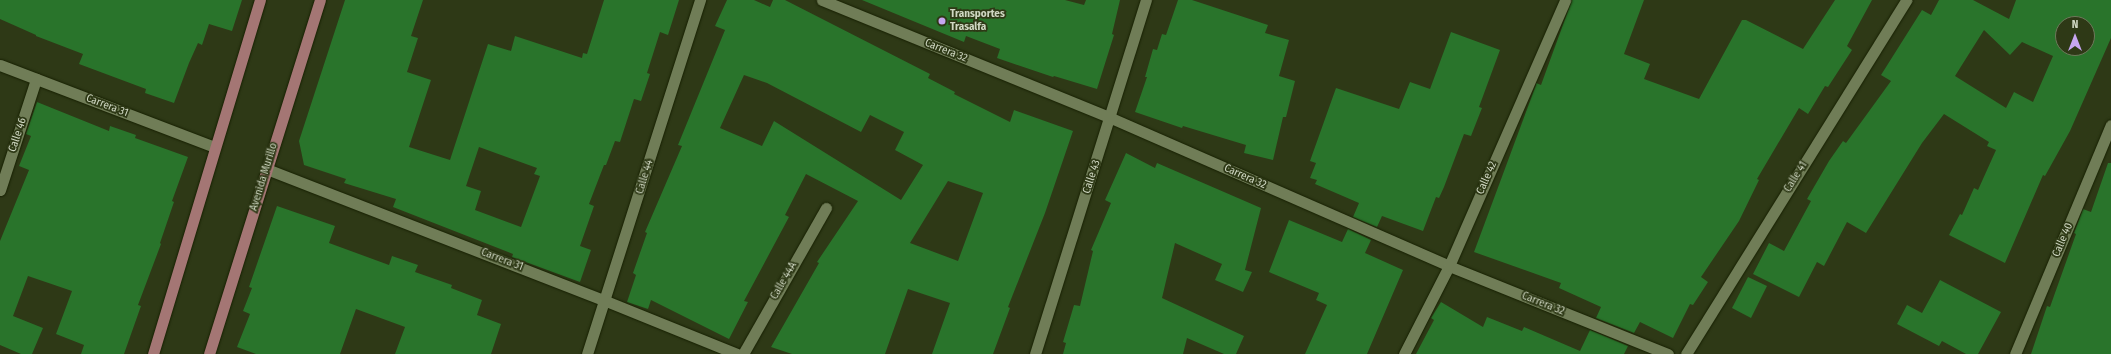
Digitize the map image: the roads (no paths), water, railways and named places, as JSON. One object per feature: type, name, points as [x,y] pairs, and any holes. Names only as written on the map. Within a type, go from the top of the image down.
[{"type":"main road","points":[[153,354],[260,0]]},
{"type":"main road","name":"Avenida Murillo","points":[[209,354],[320,0]]},
{"type":"street","name":"Calle 44","points":[[587,354],[606,301],[700,0]]},
{"type":"street","name":"Carrera 32","points":[[822,0],[1111,118],[1449,266],[1668,354]]},
{"type":"street","name":"Calle 43","points":[[1035,354],[1111,118],[1146,0]]},
{"type":"street","name":"Calle 42","points":[[1404,354],[1449,266],[1565,0]]},
{"type":"street","name":"Calle 41","points":[[1686,354],[1906,0]]},
{"type":"street","name":"Carrera 31","points":[[0,65],[215,147]]},
{"type":"street","name":"Calle 46","points":[[0,190],[36,79]]},
{"type":"street","name":"Calle 40","points":[[2015,354],[2111,125]]},
{"type":"street","name":"Carrera 31","points":[[267,169],[606,301],[737,354]]},
{"type":"street","name":"Calle 44A","points":[[743,354],[826,208]]},
{"type":"place","name":"Transportes Trasalfa","points":[[942,21]]}]
